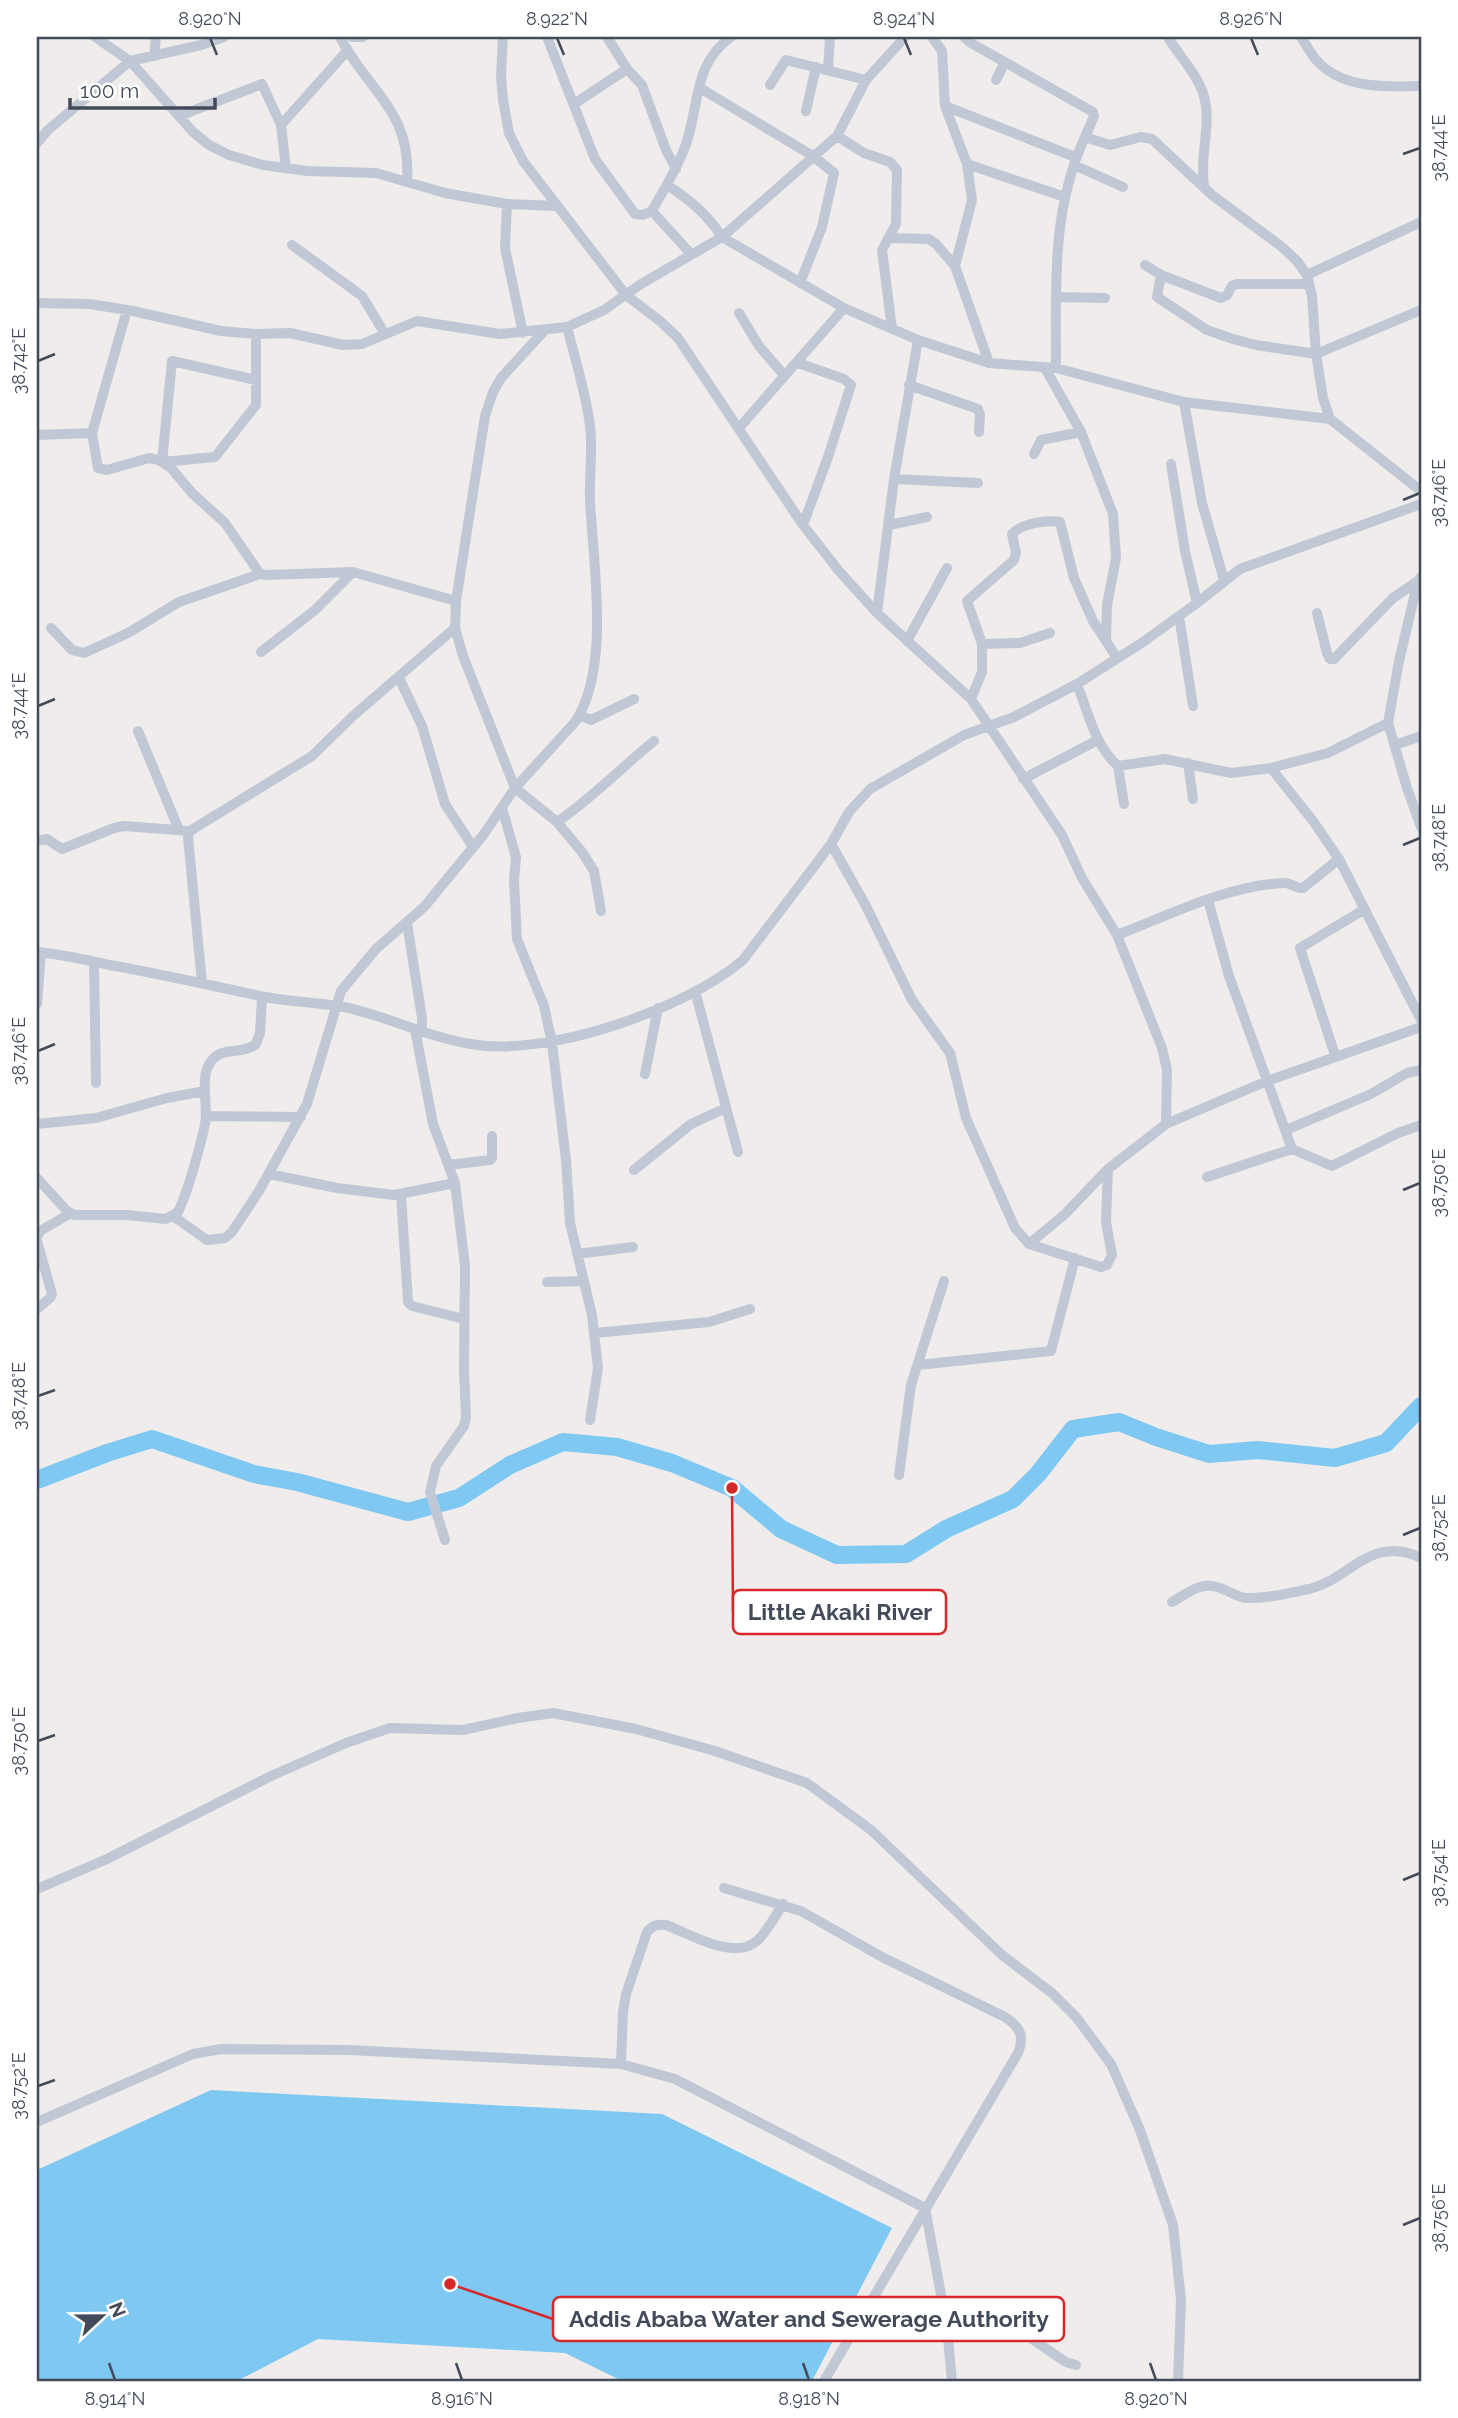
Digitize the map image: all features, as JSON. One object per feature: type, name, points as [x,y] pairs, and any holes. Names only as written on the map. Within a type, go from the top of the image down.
[{"type":"street","points":[[95,37],[130,61],[209,145],[229,155],[263,165],[286,168],[376,173],[445,193],[507,204],[556,206]]},
{"type":"street","points":[[154,56],[156,37]]},
{"type":"street","points":[[37,143],[48,130],[130,61],[224,37]]},
{"type":"street","points":[[340,37],[358,68],[380,93],[394,116],[407,153],[407,182]]},
{"type":"street","points":[[352,37],[363,37]]},
{"type":"street","points":[[503,37],[501,75],[509,133],[523,161],[626,295],[678,338],[803,524],[839,572],[877,613],[971,699],[1062,835],[1082,878],[1117,935],[1165,1059],[1166,1124]]},
{"type":"street","points":[[547,37],[595,159],[635,214],[643,215],[652,211],[676,169],[687,143],[704,67],[716,42],[731,37]]},
{"type":"street","points":[[607,37],[627,69],[642,85],[666,150],[676,169]]},
{"type":"street","points":[[828,70],[830,37]]},
{"type":"street","points":[[37,303],[90,304],[221,331],[290,333],[343,345],[362,344],[417,321],[489,333],[523,333],[567,327],[604,310],[641,284],[722,237],[837,136],[866,80],[905,37]]},
{"type":"street","points":[[932,37],[942,51],[945,106],[967,164],[972,200],[955,266]]},
{"type":"street","points":[[964,37],[1093,112],[1094,116],[1074,161],[1057,240],[1056,368]]},
{"type":"street","points":[[1168,37],[1194,76],[1204,99],[1207,123],[1202,174],[1204,186]]},
{"type":"street","points":[[1301,37],[1320,64],[1333,74],[1382,87],[1421,86]]},
{"type":"street","points":[[281,125],[347,51]]},
{"type":"street","points":[[769,85],[786,60],[866,80]]},
{"type":"street","points":[[996,80],[1005,62]]},
{"type":"street","points":[[806,111],[816,67]]},
{"type":"street","points":[[574,104],[627,69]]},
{"type":"street","points":[[179,116],[262,84],[281,125],[286,168]]},
{"type":"street","points":[[700,88],[832,170],[835,177],[822,227],[800,283]]},
{"type":"street","points":[[945,106],[1074,161],[1123,187]]},
{"type":"street","points":[[837,136],[864,153],[894,165],[897,170],[896,224],[883,250],[892,329]]},
{"type":"street","points":[[1085,137],[1115,145],[1146,136],[1153,139],[1212,195],[1297,261],[1308,280],[1316,354],[1323,398],[1330,419]]},
{"type":"street","points":[[967,164],[1065,197]]},
{"type":"street","points":[[667,185],[691,200],[713,222],[722,237],[844,308],[918,340],[989,363],[1056,368],[1184,402],[1330,419],[1421,491]]},
{"type":"street","points":[[507,204],[505,248],[523,333]]},
{"type":"street","points":[[652,211],[691,254]]},
{"type":"street","points":[[1145,265],[1161,275],[1221,298],[1237,284],[1308,280],[1421,222]]},
{"type":"street","points":[[888,237],[933,240],[955,266],[989,363]]},
{"type":"street","points":[[292,245],[362,296],[385,334]]},
{"type":"street","points":[[1161,275],[1157,297],[1208,330],[1256,345],[1316,354],[1421,310]]},
{"type":"street","points":[[1056,297],[1105,298]]},
{"type":"street","points":[[739,428],[844,308]]},
{"type":"street","points":[[127,310],[92,433],[96,464],[102,471],[149,458],[171,468],[192,493],[225,523],[260,574]]},
{"type":"street","points":[[739,313],[759,346],[785,375]]},
{"type":"street","points":[[173,1216],[207,1240],[225,1238],[232,1232],[269,1174],[307,1104],[341,990],[376,949],[425,906],[473,847],[515,788],[580,715],[587,698],[594,658],[596,583],[590,499],[590,423],[567,327]]},
{"type":"street","points":[[544,331],[501,378],[485,416],[456,601],[455,628],[463,656],[515,788],[557,822],[582,852],[594,871],[601,911]]},
{"type":"street","points":[[162,462],[215,457],[256,405],[256,334]]},
{"type":"street","points":[[877,613],[894,479],[918,340]]},
{"type":"street","points":[[162,462],[172,361],[256,380]]},
{"type":"street","points":[[798,363],[844,379],[850,385],[828,457],[803,524]]},
{"type":"street","points":[[1045,368],[1081,432],[1107,493],[1115,530],[1116,558],[1107,605],[1106,639]]},
{"type":"street","points":[[909,385],[978,409],[979,432]]},
{"type":"street","points":[[1184,402],[1202,503],[1224,580]]},
{"type":"street","points":[[1034,454],[1041,440],[1081,432]]},
{"type":"street","points":[[37,435],[92,433]]},
{"type":"street","points":[[1171,464],[1185,551],[1197,603]]},
{"type":"street","points":[[894,479],[978,483]]},
{"type":"street","points":[[37,1004],[39,952],[262,997],[338,1006],[470,1044],[519,1046],[552,1043],[596,1031],[695,991],[726,974],[743,960],[831,844],[849,812],[870,789],[964,735],[1037,706],[1077,684],[1179,616],[1240,569],[1421,504]]},
{"type":"street","points":[[890,525],[927,517]]},
{"type":"street","points":[[971,699],[982,672],[982,644],[967,601],[1014,560],[1014,531],[1042,522],[1060,522],[1079,589],[1093,621],[1117,658]]},
{"type":"street","points":[[907,641],[947,568]]},
{"type":"street","points":[[51,628],[72,650],[84,653],[128,633],[179,601],[260,574],[354,572],[456,601]]},
{"type":"street","points":[[261,653],[314,610],[354,572]]},
{"type":"street","points":[[1317,614],[1326,653],[1330,659],[1334,659],[1393,598],[1420,579]]},
{"type":"street","points":[[1420,579],[1399,662],[1388,723],[1421,827]]},
{"type":"street","points":[[1179,616],[1193,706]]},
{"type":"street","points":[[37,841],[47,839],[62,849],[124,826],[185,830],[312,757],[354,715],[455,628]]},
{"type":"street","points":[[982,644],[1020,643],[1050,633]]},
{"type":"street","points":[[399,678],[422,726],[445,804],[473,847]]},
{"type":"street","points":[[1077,684],[1098,740],[1111,761],[1118,766],[1165,759],[1231,773],[1271,768],[1328,753],[1388,723]]},
{"type":"street","points":[[580,715],[591,720],[634,699]]},
{"type":"street","points":[[138,731],[185,830],[202,983]]},
{"type":"street","points":[[1395,745],[1421,736]]},
{"type":"street","points":[[1023,779],[1098,740]]},
{"type":"street","points":[[557,822],[586,802],[654,741]]},
{"type":"street","points":[[1188,763],[1193,799]]},
{"type":"street","points":[[1118,766],[1124,804]]},
{"type":"street","points":[[1271,768],[1339,859],[1421,1020]]},
{"type":"street","points":[[502,808],[516,857],[514,881],[517,939],[544,1006],[552,1043],[566,1160],[570,1223],[594,1333],[598,1368],[590,1420]]},
{"type":"street","points":[[831,844],[865,904],[912,1000],[950,1053],[966,1118],[1015,1228],[1029,1244],[1101,1266],[1107,1265],[1112,1255],[1106,1222],[1108,1169]]},
{"type":"street","points":[[1117,935],[1208,900],[1241,891],[1284,883],[1298,889],[1303,888],[1339,859]]},
{"type":"street","points":[[1208,900],[1229,976],[1292,1149]]},
{"type":"street","points":[[1335,1055],[1300,948],[1365,909]]},
{"type":"street","points":[[407,923],[422,1018],[419,1030],[433,1124],[455,1184],[465,1266],[466,1417],[464,1426],[436,1466],[430,1492],[444,1537]]},
{"type":"street","points":[[94,962],[96,1083]]},
{"type":"street","points":[[695,991],[738,1153]]},
{"type":"street","points":[[38,1183],[71,1213],[85,1216],[127,1215],[166,1219],[178,1212],[206,1116],[205,1080],[209,1062],[227,1051],[249,1049],[257,1044],[262,997]]},
{"type":"street","points":[[645,1074],[658,1008]]},
{"type":"street","points":[[1029,1244],[1064,1215],[1108,1169],[1166,1124],[1335,1055],[1421,1027]]},
{"type":"street","points":[[1286,1130],[1371,1094],[1407,1073],[1421,1070]]},
{"type":"street","points":[[37,1124],[96,1118],[167,1098],[205,1091]]},
{"type":"street","points":[[634,1170],[691,1124],[726,1108]]},
{"type":"street","points":[[206,1116],[301,1117]]},
{"type":"street","points":[[1207,1177],[1292,1149],[1332,1166],[1398,1133],[1421,1125]]},
{"type":"street","points":[[448,1165],[490,1160],[492,1136]]},
{"type":"street","points":[[269,1174],[337,1188],[401,1195],[455,1184]]},
{"type":"street","points":[[401,1195],[408,1302],[411,1306],[464,1319]]},
{"type":"street","points":[[37,1309],[52,1294],[37,1239],[40,1231],[71,1213]]},
{"type":"street","points":[[577,1254],[633,1247]]},
{"type":"street","points":[[918,1365],[1051,1352],[1075,1258]]},
{"type":"street","points":[[547,1282],[583,1281]]},
{"type":"street","points":[[899,1475],[911,1385],[944,1281]]},
{"type":"street","points":[[594,1333],[709,1322],[750,1309]]},
{"type":"street","points":[[1172,1602],[1200,1586],[1211,1584],[1246,1598],[1309,1589],[1320,1586],[1368,1557],[1395,1551],[1421,1558]]},
{"type":"street","points":[[37,1889],[107,1859],[271,1776],[390,1728],[463,1730],[553,1713],[636,1729],[715,1751],[807,1783],[872,1830],[1002,1955],[1052,1993],[1076,2017],[1111,2064],[1140,2130],[1173,2225],[1181,2300],[1178,2381]]},
{"type":"street","points":[[724,1888],[801,1911],[882,1957],[1005,2017],[1013,2022],[1022,2035],[1018,2053],[824,2381]]},
{"type":"street","points":[[621,2064],[625,1994],[651,1927],[666,1925],[716,1945],[740,1949],[756,1942],[783,1904]]},
{"type":"street","points":[[37,2122],[193,2054],[221,2049],[349,2050],[621,2064],[676,2079],[925,2208]]},
{"type":"street","points":[[925,2208],[947,2327],[952,2381]]},
{"type":"street","points":[[947,2327],[967,2320],[989,2319],[1006,2325],[1066,2362],[1076,2365]]},
{"type":"water","points":[[211,2090],[662,2114],[892,2228],[812,2381],[622,2381],[565,2353],[318,2339],[237,2381],[37,2381],[37,2170]]},
{"type":"waterway","points":[[37,1480],[152,1439],[254,1474],[297,1482],[408,1512],[459,1498],[510,1465],[563,1442],[617,1447],[672,1463],[732,1488],[781,1529],[837,1555],[906,1554],[946,1529],[1013,1499],[1038,1474],[1073,1429],[1119,1422],[1209,1454],[1258,1450],[1335,1458],[1386,1443],[1421,1406]]},
{"type":"place","name":"Little Akaki River","points":[[732,1488]]},
{"type":"place","name":"Addis Ababa Water and Sewerage Authority","points":[[450,2284]]}]
